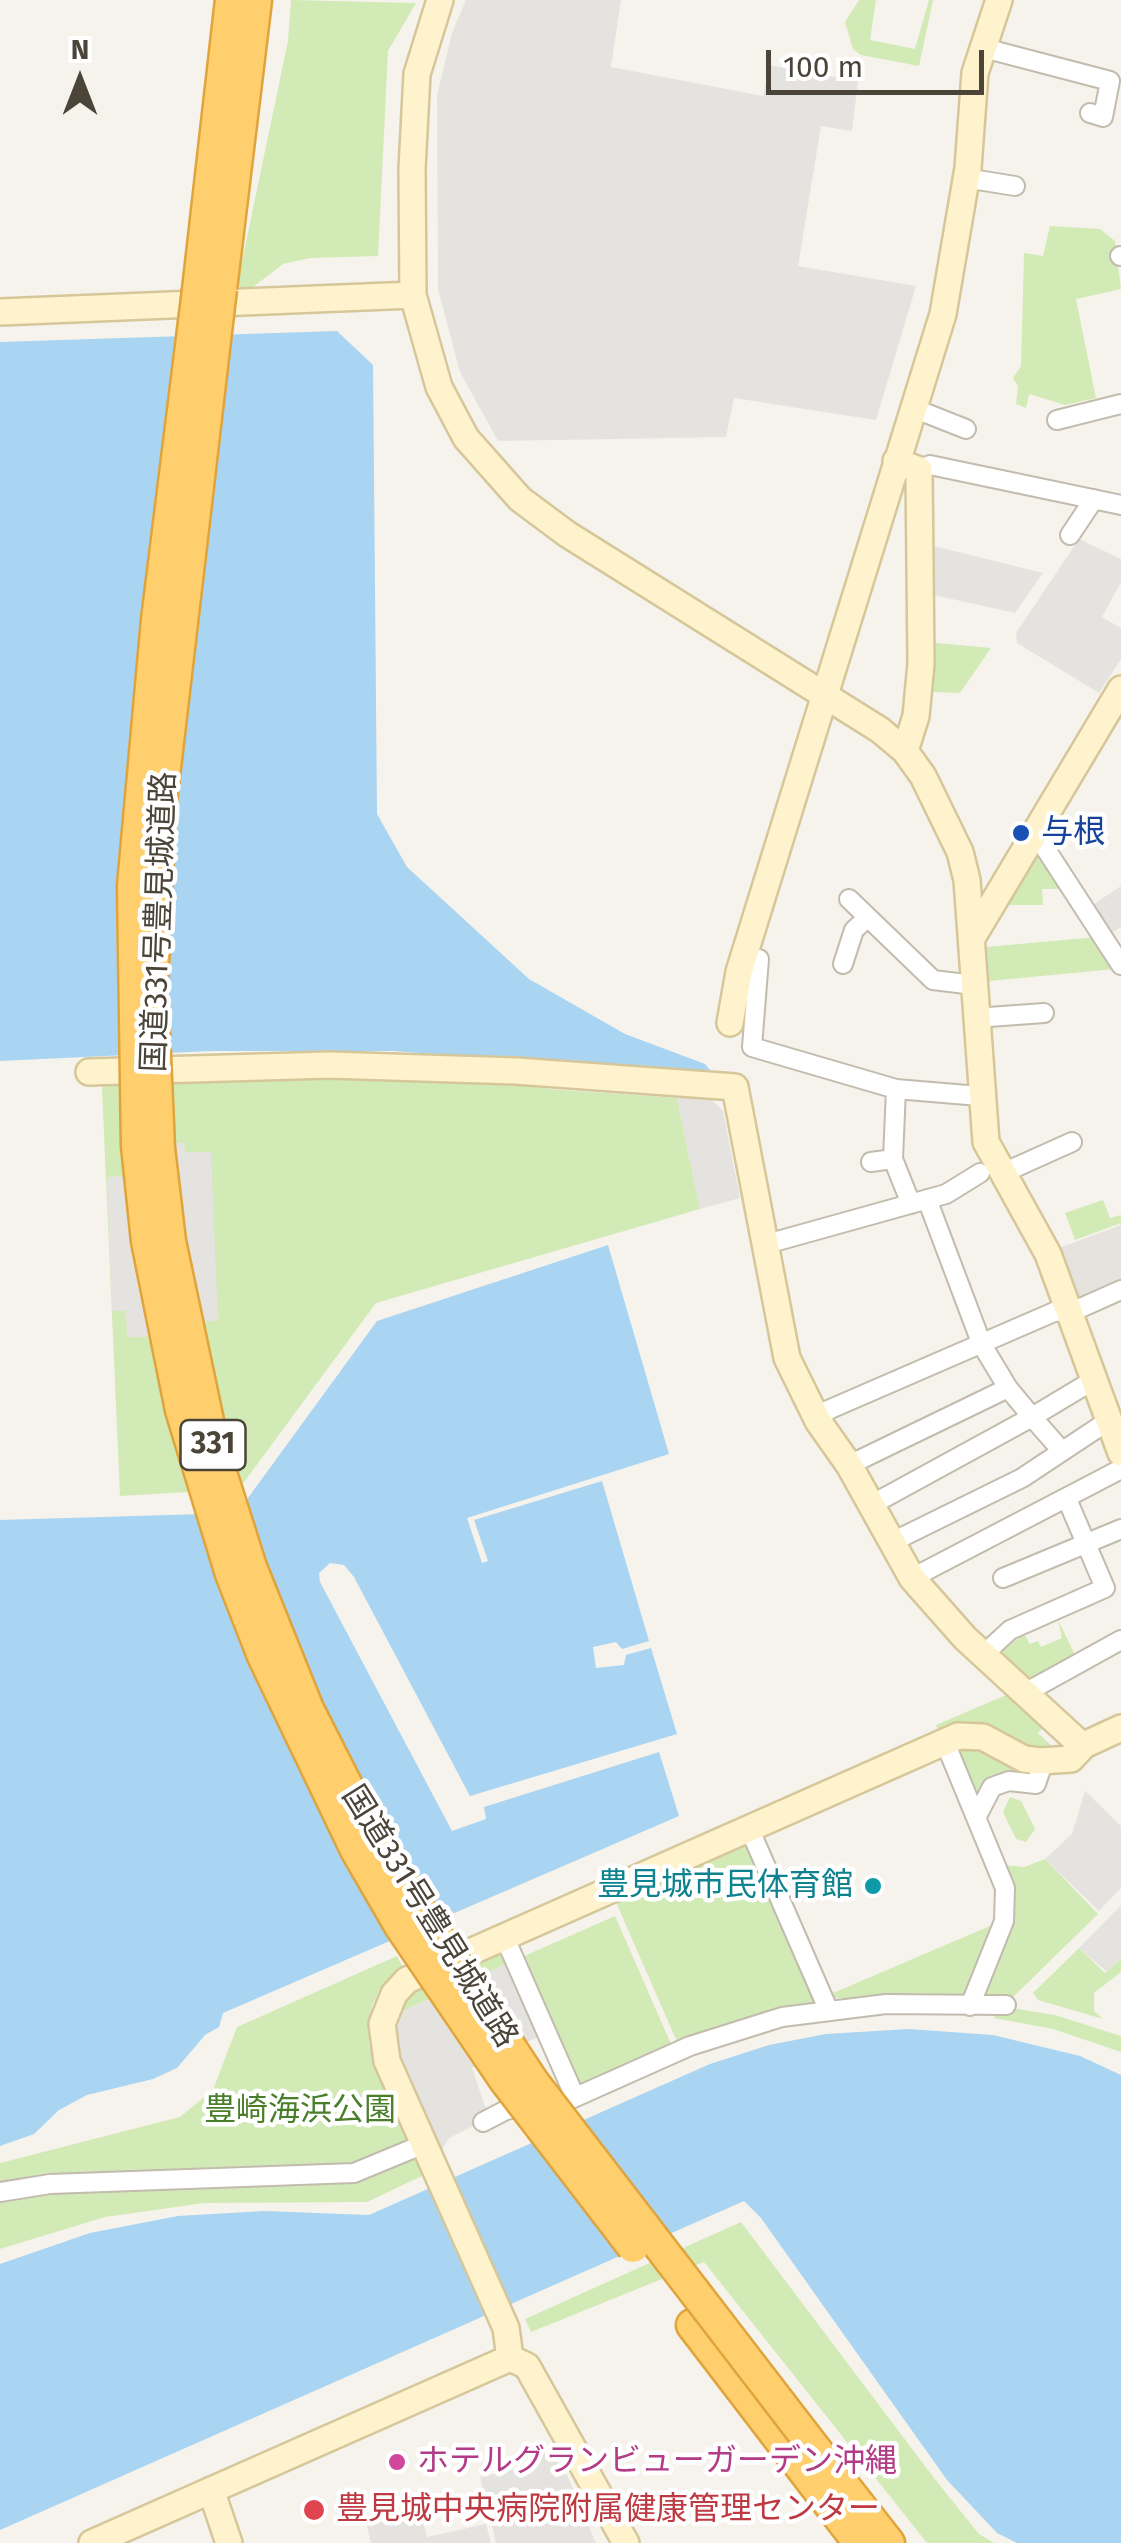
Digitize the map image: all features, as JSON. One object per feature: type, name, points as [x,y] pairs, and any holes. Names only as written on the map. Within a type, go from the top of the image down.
[{"type":"highway","points":[[215,0],[214,39],[234,78]]},
{"type":"highway","name":"国道331号豊見城道路","points":[[232,0],[234,78],[210,290],[138,808],[131,980],[132,1067],[148,1241],[193,1454],[244,1609],[290,1721],[400,1926],[504,2078],[857,2533],[888,2543]]},
{"type":"highway","name":"国道331号豊見城道路","points":[[234,78],[256,0]]},
{"type":"highway","points":[[234,78],[271,0]]},
{"type":"highway","name":"331","points":[[857,2533],[897,2543]]},
{"type":"street","points":[[440,0],[422,46],[412,106],[413,296],[429,360],[452,415],[482,460],[520,499],[566,534],[825,695],[905,751],[947,821],[966,880],[980,1096],[991,1173],[1048,1254],[1121,1453]]},
{"type":"street","points":[[905,751],[916,716],[921,664],[908,466],[913,408],[949,287],[980,46],[999,0]]},
{"type":"street","points":[[980,46],[1110,82],[1104,116],[1090,113]]},
{"type":"street","points":[[965,178],[1015,186]]},
{"type":"street","points":[[0,312],[413,296]]},
{"type":"street","points":[[1058,420],[1121,404]]},
{"type":"street","points":[[913,408],[966,429]]},
{"type":"street","points":[[908,466],[930,465],[1121,505]]},
{"type":"street","points":[[730,1022],[739,972],[825,695],[908,466]]},
{"type":"street","points":[[1070,535],[1094,499]]},
{"type":"street","points":[[972,938],[1121,689]]},
{"type":"street","points":[[1034,831],[1121,965]]},
{"type":"street","points":[[966,880],[997,876],[1014,866]]},
{"type":"street","points":[[849,898],[933,980],[974,985]]},
{"type":"street","points":[[843,964],[854,930],[867,918]]},
{"type":"street","points":[[759,959],[752,1046],[896,1089],[980,1096]]},
{"type":"street","points":[[974,1018],[1044,1013]]},
{"type":"street","points":[[89,1072],[329,1065],[516,1071],[736,1087],[787,1358],[818,1421],[849,1465],[928,1601],[1084,1745]]},
{"type":"street","points":[[896,1089],[894,1159],[920,1201],[982,1345],[1008,1388],[1061,1450]]},
{"type":"street","points":[[763,1245],[920,1201],[1072,1142]]},
{"type":"street","points":[[871,1162],[894,1159]]},
{"type":"street","points":[[818,1421],[828,1410],[1054,1312],[1070,1311],[1121,1290]]},
{"type":"street","points":[[871,1505],[1092,1381]]},
{"type":"street","points":[[849,1465],[1008,1388]]},
{"type":"street","points":[[892,1542],[1022,1478],[1108,1421]]},
{"type":"street","points":[[912,1578],[1121,1469]]},
{"type":"street","points":[[984,1654],[1010,1630],[1113,1585],[1086,1542],[1067,1499]]},
{"type":"street","points":[[1003,1578],[1121,1529]]},
{"type":"street","points":[[1025,1693],[1121,1640]]},
{"type":"street","points":[[510,2358],[509,2335],[438,2179],[382,2039],[386,2010],[408,1980],[958,1736],[983,1737],[1024,1759],[1040,1761],[1070,1759],[1084,1745],[1121,1728]]},
{"type":"street","points":[[949,1752],[1003,1876],[1005,1912],[970,2006]]},
{"type":"street","points":[[977,1816],[992,1787],[1009,1781],[1036,1784],[1040,1772]]},
{"type":"street","points":[[753,1838],[828,2009]]},
{"type":"street","points":[[508,1946],[575,2097]]},
{"type":"street","points":[[483,2122],[506,2110],[575,2097],[722,2034],[828,2009],[886,2004],[1006,2005]]},
{"type":"street","points":[[0,2192],[50,2184],[354,2172],[424,2144]]},
{"type":"street","points":[[92,2543],[510,2358],[527,2366],[626,2543]]},
{"type":"street","points":[[211,2490],[229,2543]]},
{"type":"shaded area","points":[[466,0],[621,0],[611,67],[763,96],[769,65],[858,81],[852,131],[821,126],[798,266],[916,286],[876,420],[734,398],[726,437],[498,441],[460,372],[438,289],[437,95],[452,33]]},
{"type":"shaded area","points":[[1079,539],[1121,559],[1121,582],[1102,617],[1121,628],[1121,659],[1099,693],[1017,643],[1016,633]]},
{"type":"shaded area","points":[[934,546],[1043,573],[1015,613],[934,595]]},
{"type":"shaded area","points":[[1121,886],[1121,927],[1110,934],[1091,906]]},
{"type":"shaded area","points":[[677,1098],[710,1098],[723,1111],[740,1198],[700,1209]]},
{"type":"shaded area","points":[[184,1143],[185,1152],[211,1152],[218,1321],[203,1321],[202,1336],[127,1337],[126,1311],[112,1311],[107,1177],[125,1176],[123,1145]]},
{"type":"shaded area","points":[[1121,1225],[1121,1283],[1079,1302],[1059,1248]]},
{"type":"shaded area","points":[[1085,1791],[1121,1826],[1121,1888],[1099,1911],[1045,1859],[1072,1834]]},
{"type":"shaded area","points":[[1121,1905],[1121,1958],[1107,1972],[1079,1948]]},
{"type":"shaded area","points":[[506,1964],[538,2037],[472,2068],[489,2118],[449,2138],[441,2152],[392,2049],[392,2016]]},
{"type":"shaded area","points":[[544,2443],[568,2477],[596,2543],[496,2543],[480,2477],[538,2464],[535,2446]]},
{"type":"shaded area","points":[[419,2507],[427,2537],[486,2524],[491,2543],[371,2543],[365,2516],[386,2511],[388,2518]]},
{"type":"green space","points":[[291,0],[416,3],[388,51],[378,256],[310,258],[283,264],[248,291],[237,285],[288,41]]},
{"type":"green space","points":[[859,0],[876,0],[870,40],[915,49],[929,0],[933,0],[919,66],[861,55],[853,49],[845,22]]},
{"type":"green space","points":[[1050,226],[1100,229],[1115,241],[1121,289],[1076,299],[1096,398],[1065,405],[1029,394],[1026,408],[1016,404],[1018,386],[1013,378],[1021,366],[1024,253],[1043,256]]},
{"type":"green space","points":[[936,643],[991,648],[960,693],[933,692]]},
{"type":"green space","points":[[1038,852],[1064,889],[1042,889],[1043,905],[1006,905]]},
{"type":"green space","points":[[1097,937],[1115,969],[989,981],[986,947]]},
{"type":"green space","points":[[236,1076],[523,1080],[548,1089],[677,1098],[700,1209],[376,1303],[239,1489],[120,1496],[102,1088],[110,1079]]},
{"type":"green space","points":[[1103,1200],[1110,1218],[1121,1215],[1121,1223],[1075,1240],[1065,1213]]},
{"type":"green space","points":[[1058,1620],[1077,1659],[1031,1686],[998,1654],[1024,1634],[1030,1644],[1038,1641],[1041,1647],[1062,1638]]},
{"type":"green space","points":[[1011,1693],[1047,1723],[1038,1733],[1054,1748],[1036,1752],[951,1726],[938,1731],[936,1725]]},
{"type":"green space","points":[[983,1750],[1035,1777],[978,1801],[956,1751]]},
{"type":"green space","points":[[1010,1797],[1021,1801],[1035,1829],[1026,1842],[1016,1839],[1003,1812]]},
{"type":"green space","points":[[746,1843],[821,2002],[678,2044],[615,1900]]},
{"type":"green space","points":[[1045,1859],[1098,1914],[1010,2000],[982,2000],[980,1985],[1005,1931],[1003,1865],[1024,1867]]},
{"type":"green space","points":[[615,1916],[671,2044],[578,2085],[522,1957]]},
{"type":"green space","points":[[997,1923],[963,1998],[835,1998],[833,1993]]},
{"type":"green space","points":[[499,1948],[506,1964],[392,2016],[403,1996]]},
{"type":"green space","points":[[1079,1948],[1105,1973],[1121,1958],[1121,1972],[1094,1993],[1094,2011],[1103,2019],[1038,2000],[1033,1993]]},
{"type":"green space","name":"豊崎海浜公園","points":[[397,1956],[403,1967],[380,1989],[372,2006],[369,2045],[424,2175],[367,2202],[204,2203],[105,2217],[0,2249],[0,2163],[180,2117],[213,2090],[237,2027]]},
{"type":"green space","points":[[995,2010],[1055,2015],[1121,2036],[1121,2052],[1053,2029],[994,2018]]},
{"type":"green space","points":[[741,2222],[934,2478],[979,2534],[994,2543],[927,2543],[704,2262],[531,2332],[525,2319]]},
{"type":"water","points":[[337,331],[373,365],[377,814],[407,867],[529,979],[625,1034],[705,1064],[714,1075],[393,1051],[211,1051],[0,1061],[0,342]]},
{"type":"water","points":[[608,1245],[669,1454],[467,1518],[482,1563],[488,1561],[474,1520],[602,1481],[649,1641],[622,1649],[616,1642],[593,1647],[596,1668],[624,1665],[626,1655],[651,1648],[677,1734],[470,1796],[354,1577],[344,1565],[330,1563],[319,1573],[320,1582],[452,1831],[486,1819],[484,1807],[659,1752],[679,1816],[223,2013],[219,2027],[205,2035],[177,2068],[153,2079],[87,2095],[59,2110],[34,2134],[0,2146],[0,1520],[237,1513],[377,1321]]},
{"type":"water","points":[[908,2029],[993,2035],[1080,2056],[1121,2075],[1121,2543],[1017,2543],[997,2533],[947,2480],[761,2218],[744,2201],[0,2530],[0,2264],[90,2233],[178,2216],[264,2211],[369,2215],[710,2064],[769,2045],[826,2034]]},
{"type":"place","name":"与根","points":[[1021,833]]},
{"type":"place","name":"豊見城市民体育館","points":[[873,1886]]},
{"type":"place","name":"ホテルグランビューガーデン沖縄","points":[[397,2462]]},
{"type":"place","name":"豊見城中央病院附属健康管理センター","points":[[314,2510]]}]
